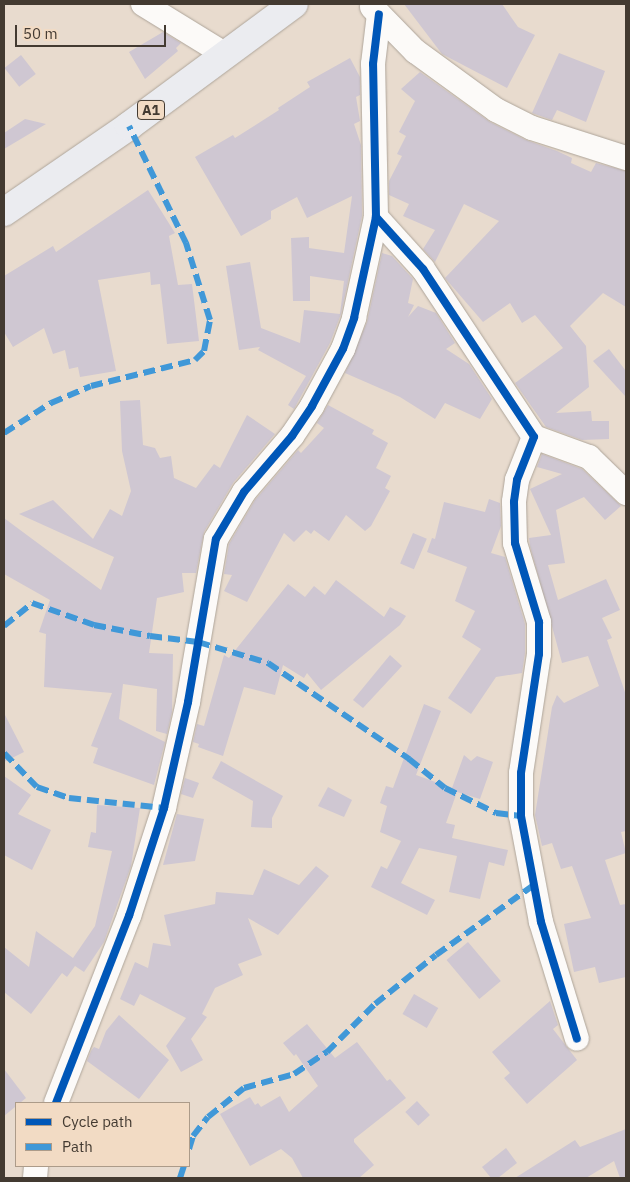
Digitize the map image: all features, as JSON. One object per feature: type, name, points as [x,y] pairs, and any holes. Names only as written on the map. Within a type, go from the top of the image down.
[{"type":"highway","name":"A1","points":[[4,212],[226,55],[294,4]]},
{"type":"street","points":[[143,4],[226,55]]},
{"type":"street","points":[[374,9],[415,51],[496,110],[532,128],[626,158]]},
{"type":"street","points":[[56,1102],[129,916],[164,808],[188,702],[216,539],[244,492],[292,436],[328,378],[354,318],[376,217],[373,64],[374,9]]},
{"type":"street","points":[[376,217],[423,269],[534,437],[589,457],[626,493]]},
{"type":"street","points":[[534,437],[517,480],[514,502],[515,543],[538,622],[538,654],[521,773],[521,816],[541,922],[577,1040]]},
{"type":"building","points":[[404,4],[502,4],[518,27],[535,35],[507,88],[442,54]]},
{"type":"building","points":[[163,32],[181,43],[176,48],[178,51],[145,79],[129,52]]},
{"type":"building","points":[[559,53],[605,71],[586,122],[557,110],[552,120],[532,113]]},
{"type":"building","points":[[21,55],[36,74],[19,87],[4,68]]},
{"type":"building","points":[[350,58],[360,77],[360,95],[356,97],[360,121],[354,124],[361,145],[362,216],[341,314],[330,343],[294,409],[288,405],[306,376],[258,350],[260,347],[239,350],[226,266],[250,262],[261,328],[300,343],[304,310],[340,314],[344,281],[310,276],[310,301],[293,301],[291,238],[309,237],[309,248],[344,253],[352,196],[307,218],[297,197],[271,211],[271,219],[241,236],[195,157],[233,135],[235,138],[279,110],[278,108],[310,87],[307,82]]},
{"type":"building","points":[[420,72],[490,122],[526,140],[572,158],[571,163],[591,172],[596,163],[626,171],[626,307],[603,293],[570,326],[586,346],[589,387],[556,413],[591,411],[592,421],[609,421],[609,439],[582,440],[546,427],[515,383],[563,348],[535,315],[522,323],[510,303],[483,322],[445,278],[499,221],[464,204],[435,262],[423,249],[435,230],[403,216],[409,204],[389,195],[389,181],[402,156],[397,154],[406,136],[399,132],[415,101],[401,89]]},
{"type":"building","points":[[25,119],[46,124],[4,149],[4,133]]},
{"type":"building","points":[[148,190],[175,233],[169,236],[178,285],[192,284],[199,341],[167,344],[160,284],[151,285],[150,272],[98,280],[116,371],[80,377],[78,367],[69,369],[65,350],[53,354],[44,328],[13,347],[4,332],[4,276],[53,246],[56,252]]},
{"type":"building","points":[[382,253],[392,256],[413,279],[408,303],[414,305],[408,317],[418,306],[436,313],[455,343],[446,349],[469,364],[492,399],[480,419],[445,403],[435,419],[400,397],[345,373],[367,322]]},
{"type":"building","points":[[609,349],[626,371],[626,397],[593,361]]},
{"type":"building","points":[[140,400],[143,445],[155,448],[160,458],[171,456],[174,478],[196,488],[214,464],[220,468],[247,415],[275,434],[233,483],[204,532],[196,573],[182,573],[184,592],[157,598],[149,653],[173,654],[172,712],[167,734],[156,731],[157,689],[123,684],[119,719],[165,742],[154,785],[93,763],[98,748],[91,746],[112,693],[44,687],[46,634],[39,632],[50,600],[4,574],[4,518],[101,590],[114,557],[19,514],[53,500],[93,539],[110,509],[122,516],[131,491],[122,451],[120,401]]},
{"type":"building","points":[[328,405],[374,430],[372,434],[388,443],[376,468],[391,476],[385,488],[390,491],[371,526],[365,531],[346,515],[329,541],[314,530],[311,534],[306,530],[294,542],[284,533],[247,602],[224,591],[232,575],[224,574],[229,544],[255,500],[298,450],[301,453],[324,428],[317,423]]},
{"type":"building","points":[[542,454],[582,469],[621,506],[605,520],[584,497],[556,510],[565,563],[548,565],[558,600],[606,579],[620,610],[602,618],[612,638],[607,640],[626,695],[626,831],[621,832],[626,853],[605,860],[620,905],[626,904],[626,977],[599,983],[595,967],[574,972],[564,924],[591,918],[572,866],[561,869],[552,843],[542,846],[535,815],[552,707],[557,695],[564,703],[599,686],[588,656],[562,663],[530,546],[529,538],[551,535],[530,489],[562,474],[537,467]]},
{"type":"building","points":[[489,499],[500,503],[501,526],[491,553],[505,557],[525,624],[525,653],[522,673],[496,677],[471,714],[448,698],[481,649],[462,637],[475,611],[455,601],[467,567],[427,552],[432,538],[435,539],[444,502],[485,512]]},
{"type":"building","points":[[413,533],[427,539],[414,569],[400,563]]},
{"type":"building","points":[[336,580],[384,617],[390,607],[406,616],[400,625],[321,690],[307,673],[304,678],[283,665],[275,695],[244,687],[223,756],[198,747],[199,744],[193,742],[197,724],[204,726],[224,655],[229,658],[288,584],[305,597],[314,586],[325,595]]},
{"type":"building","points":[[390,655],[402,666],[363,708],[353,700]]},
{"type":"building","points":[[424,704],[441,711],[416,775],[452,788],[464,755],[471,761],[477,756],[493,762],[480,799],[457,792],[446,823],[455,825],[452,838],[508,850],[504,866],[489,862],[480,899],[449,892],[457,856],[419,848],[401,883],[435,900],[427,915],[371,887],[381,866],[387,869],[401,841],[380,832],[387,806],[380,803],[386,786],[393,788]]},
{"type":"building","points":[[4,713],[24,752],[4,762]]},
{"type":"building","points":[[221,761],[283,796],[272,818],[272,828],[251,827],[253,801],[212,778]]},
{"type":"building","points":[[4,776],[31,795],[18,814],[51,830],[32,870],[4,855]]},
{"type":"building","points":[[185,778],[199,783],[193,798],[181,794]]},
{"type":"building","points":[[328,787],[352,800],[344,817],[318,806]]},
{"type":"building","points":[[97,805],[140,808],[131,866],[104,942],[84,972],[75,966],[67,977],[62,973],[31,1014],[4,992],[4,947],[29,967],[36,931],[73,958],[95,926],[112,851],[88,847],[91,832],[96,833]]},
{"type":"building","points":[[177,814],[204,819],[195,861],[163,865]]},
{"type":"building","points":[[316,866],[329,876],[278,935],[248,918],[262,955],[238,964],[243,975],[215,988],[202,1014],[207,1017],[191,1039],[203,1060],[181,1072],[166,1046],[186,1018],[140,994],[134,1006],[120,999],[135,962],[148,968],[153,943],[171,946],[164,915],[215,904],[216,892],[253,895],[264,869],[299,885]]},
{"type":"building","points":[[468,942],[501,981],[479,999],[447,960]]},
{"type":"building","points":[[414,994],[438,1008],[427,1028],[402,1014]]},
{"type":"building","points":[[550,1001],[558,1025],[553,1029],[577,1060],[527,1104],[504,1078],[510,1073],[492,1052]]},
{"type":"building","points":[[119,1015],[169,1060],[139,1099],[87,1061],[94,1047],[99,1049],[106,1031]]},
{"type":"building","points":[[307,1024],[335,1058],[357,1042],[387,1081],[390,1079],[406,1098],[354,1139],[354,1142],[374,1165],[359,1178],[303,1178],[292,1158],[281,1149],[250,1166],[220,1114],[250,1097],[255,1105],[258,1103],[261,1107],[280,1096],[289,1112],[318,1086],[296,1054],[294,1056],[283,1043]]},
{"type":"building","points":[[4,1069],[26,1098],[21,1102],[15,1102],[15,1107],[4,1116]]},
{"type":"building","points":[[417,1101],[430,1115],[418,1126],[405,1112]]},
{"type":"building","points":[[626,1129],[626,1178],[620,1178],[614,1161],[586,1178],[515,1178],[575,1140],[580,1147]]},
{"type":"building","points":[[506,1148],[517,1163],[498,1178],[491,1178],[482,1167]]},
{"type":"marked path","points":[[4,433],[51,403],[91,386],[195,360],[204,351],[210,320],[186,243],[129,126]]},
{"type":"marked path","points":[[4,626],[32,603],[94,625],[150,636],[198,642],[268,663],[409,759],[445,788],[496,813],[521,816]]},
{"type":"marked path","points":[[4,753],[37,787],[69,798],[164,808]]},
{"type":"marked path","points":[[190,1146],[193,1136],[208,1117],[244,1088],[294,1074],[327,1052],[375,1004],[436,955],[535,884]]},
{"type":"marked path","points":[[180,1178],[184,1167]]},
{"type":"cycle path","points":[[56,1102],[129,916],[164,808],[188,702],[216,539],[244,492],[292,436],[312,406],[343,349],[354,318],[376,217],[373,64],[379,14]]},
{"type":"cycle path","points":[[376,217],[423,269],[534,437],[517,480],[514,502],[515,543],[539,622],[539,654],[521,773],[521,816],[541,922],[577,1039]]}]
